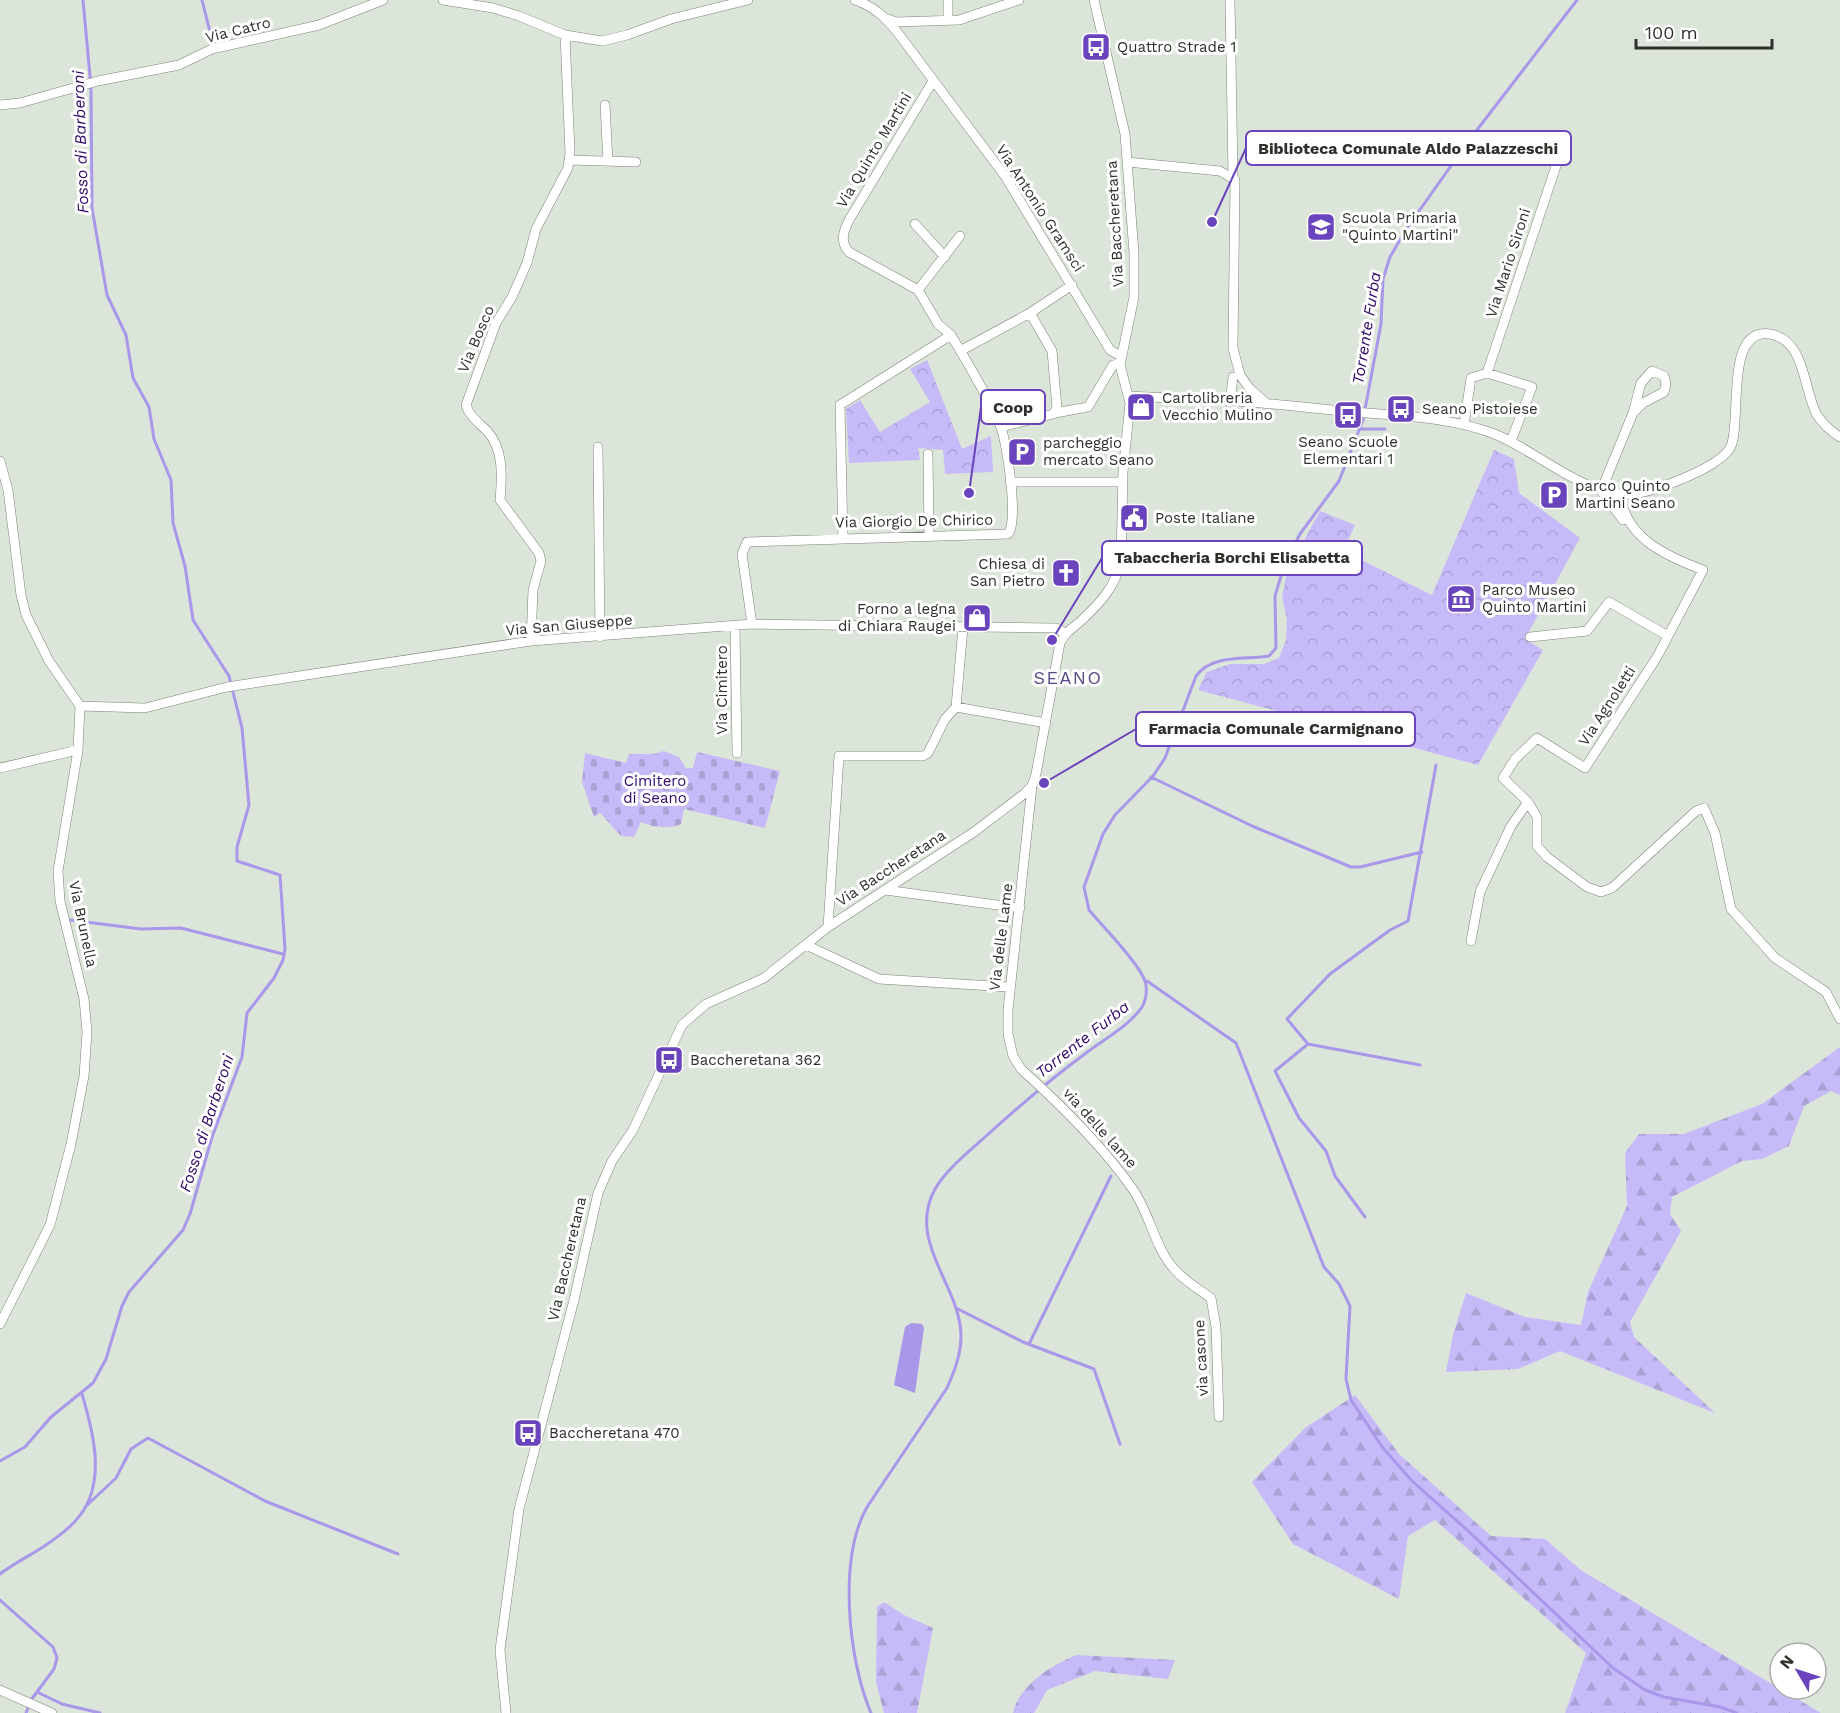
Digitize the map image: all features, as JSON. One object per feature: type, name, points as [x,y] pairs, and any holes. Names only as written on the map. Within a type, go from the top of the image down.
[{"type":"street","name":"Via Catro","points":[[0,105],[20,103],[98,81],[179,65],[212,49],[319,26],[383,0]]},
{"type":"street","points":[[443,0],[493,8],[565,35],[602,41],[671,19],[748,0]]},
{"type":"street","name":"Via Antonio Gramsci","points":[[856,0],[888,19],[1005,176],[1110,350],[1121,359]]},
{"type":"street","points":[[948,0],[948,20]]},
{"type":"street","points":[[888,19],[896,22],[948,20],[999,9],[1019,0]]},
{"type":"street","name":"Via Baccheretana","points":[[1062,631],[1104,598],[1118,574],[1121,561],[1123,482],[1129,396],[1121,359],[1135,280],[1127,162],[1121,116],[1094,0]]},
{"type":"street","points":[[1230,0],[1229,175],[1236,186],[1231,358],[1233,377],[1230,400]]},
{"type":"street","name":"Via Bosco","points":[[531,641],[533,590],[541,561],[539,553],[500,500],[502,467],[493,439],[471,415],[466,405],[496,323],[520,280],[536,229],[560,184],[569,160],[565,35]]},
{"type":"street","name":"Via Quinto Martini","points":[[918,290],[849,252],[844,245],[843,237],[849,220],[933,81]]},
{"type":"street","points":[[605,105],[608,161]]},
{"type":"street","points":[[569,160],[636,162]]},
{"type":"street","points":[[1127,162],[1229,175]]},
{"type":"street","name":"Via Mario Sironi","points":[[1464,425],[1471,378],[1487,373],[1557,163]]},
{"type":"street","points":[[915,224],[945,257]]},
{"type":"street","points":[[918,290],[960,236]]},
{"type":"street","points":[[960,351],[1030,313],[1072,285]]},
{"type":"street","name":"Via Giorgio De Chirico","points":[[752,624],[742,554],[747,542],[1008,534],[1013,525],[1010,482],[1001,427],[951,335],[938,324],[918,290]]},
{"type":"street","points":[[1030,313],[1052,351],[1056,410]]},
{"type":"street","points":[[1129,396],[1230,400],[1380,414],[1464,425],[1511,441],[1601,490],[1635,494],[1696,473],[1714,465],[1725,455],[1734,435],[1741,354],[1743,347],[1759,334],[1779,336],[1788,343],[1802,367],[1818,417],[1840,437]]},
{"type":"street","points":[[843,538],[840,405],[951,335]]},
{"type":"street","points":[[1233,348],[1240,375],[1250,389],[1266,404]]},
{"type":"street","points":[[1001,427],[1056,410],[1088,407],[1113,365],[1121,359]]},
{"type":"street","points":[[1601,490],[1633,412],[1641,383],[1652,371],[1664,376],[1666,384],[1664,392],[1643,403],[1633,412]]},
{"type":"street","points":[[1487,373],[1532,387],[1511,441]]},
{"type":"street","points":[[1233,377],[1252,402]]},
{"type":"street","points":[[598,447],[600,637]]},
{"type":"street","points":[[928,454],[929,536]]},
{"type":"street","points":[[0,461],[8,490],[23,607],[42,649],[80,706]]},
{"type":"street","points":[[1010,482],[1123,482]]},
{"type":"street","name":"Via Agnoletti","points":[[1528,802],[1503,778],[1515,759],[1537,738],[1585,768],[1668,636],[1703,570],[1674,559],[1651,545],[1622,519],[1601,490]]},
{"type":"street","name":"Via Agnoletti","points":[[1620,494],[1623,514],[1630,525]]},
{"type":"street","points":[[1530,637],[1587,631],[1609,602],[1668,636]]},
{"type":"street","name":"Via San Giuseppe","points":[[80,706],[145,708],[227,687],[531,641],[752,624],[1062,631]]},
{"type":"street","name":"Via Cimitero","points":[[735,626],[737,753]]},
{"type":"street","points":[[828,927],[839,756],[923,756],[928,753],[945,719],[956,707],[963,627]]},
{"type":"street","points":[[1032,786],[1062,631]]},
{"type":"street","name":"Via Brunella","points":[[0,1324],[50,1225],[71,1144],[84,1076],[87,1032],[84,999],[60,901],[58,871],[78,750],[80,706]]},
{"type":"street","points":[[956,707],[1046,723]]},
{"type":"street","points":[[0,768],[78,750]]},
{"type":"street","name":"Via Baccheretana","points":[[506,1713],[500,1650],[519,1509],[574,1300],[598,1193],[612,1161],[633,1130],[673,1041],[688,1016],[706,1004],[753,985],[828,927],[974,832],[1016,801],[1032,786]]},
{"type":"street","name":"Via delle Lame","points":[[1032,786],[1020,908],[1009,987],[1008,1034],[1013,1056],[1022,1070],[1047,1093]]},
{"type":"street","points":[[1471,941],[1480,891],[1511,826],[1528,802],[1537,817],[1538,846],[1547,857],[1587,887],[1601,892],[1612,888],[1696,811],[1704,808],[1715,833],[1731,909],[1775,958],[1826,992],[1840,1019]]},
{"type":"street","points":[[885,890],[1020,908]]},
{"type":"street","points":[[806,945],[879,979],[1009,987]]},
{"type":"street","name":"via delle lame","points":[[1047,1093],[1114,1164],[1134,1191],[1161,1249],[1173,1268],[1189,1283],[1211,1298]]},
{"type":"street","name":"via casone","points":[[1211,1298],[1216,1328],[1219,1417]]},
{"type":"street","points":[[0,1690],[52,1713]]},
{"type":"green space","points":[[927,360],[962,449],[991,436],[993,472],[945,474],[943,450],[918,448],[920,460],[849,463],[846,409],[860,400],[880,432],[930,402],[910,369]]},
{"type":"green space","name":"Parco Museo Quinto Martini","points":[[1494,450],[1514,459],[1519,493],[1580,538],[1525,639],[1543,650],[1478,765],[1198,690],[1207,672],[1230,664],[1264,664],[1279,658],[1286,640],[1287,619],[1282,597],[1287,572],[1320,511],[1355,525],[1343,551],[1432,595]]},
{"type":"green space","name":"Cimitero di Seano","points":[[664,751],[679,757],[686,768],[693,768],[697,752],[780,771],[765,828],[684,809],[681,824],[662,827],[641,822],[634,837],[621,836],[600,813],[594,817],[582,782],[585,753],[626,763],[629,754],[653,754]]},
{"type":"green space","points":[[1840,1047],[1840,1095],[1831,1091],[1804,1106],[1789,1146],[1762,1159],[1742,1161],[1672,1197],[1670,1214],[1681,1231],[1630,1322],[1634,1337],[1715,1413],[1560,1351],[1518,1369],[1446,1372],[1453,1335],[1466,1293],[1525,1317],[1581,1325],[1588,1292],[1627,1206],[1625,1153],[1639,1134],[1684,1134],[1762,1104]]},
{"type":"green space","points":[[1355,1395],[1399,1454],[1491,1536],[1545,1539],[1582,1571],[1768,1682],[1768,1701],[1801,1701],[1821,1713],[1565,1713],[1586,1653],[1435,1520],[1408,1536],[1399,1599],[1293,1544],[1252,1482],[1305,1428]]},
{"type":"green space","points":[[884,1602],[904,1615],[933,1628],[917,1713],[884,1713],[876,1682],[877,1607]]},
{"type":"green space","points":[[1076,1655],[1175,1660],[1168,1679],[1095,1671],[1047,1690],[1034,1713],[1013,1713],[1022,1693],[1029,1685],[1047,1671]]},
{"type":"shaded area","points":[[911,1323],[922,1324],[924,1328],[915,1393],[894,1385],[905,1327]]},
{"type":"waterway","name":"Fosso di Barberoni","points":[[0,1461],[25,1447],[51,1417],[93,1383],[106,1359],[122,1306],[129,1292],[183,1230],[190,1214],[212,1137],[242,1057],[247,1013],[274,978],[283,960],[285,949],[280,875],[237,861],[237,847],[249,805],[242,728],[229,676],[193,620],[185,566],[173,523],[171,480],[154,439],[149,407],[133,378],[126,335],[107,295],[92,208],[91,87],[83,0]]},
{"type":"waterway","points":[[202,0],[211,36]]},
{"type":"waterway","name":"Torrente Furba","points":[[871,1713],[857,1665],[849,1609],[852,1554],[858,1529],[867,1507],[947,1388],[957,1363],[961,1343],[959,1318],[953,1299],[930,1246],[927,1227],[928,1208],[935,1189],[958,1161],[1010,1115],[1060,1073],[1123,1026],[1142,1007],[1146,994],[1144,978],[1131,958],[1089,910],[1084,887],[1103,834],[1115,815],[1153,776],[1165,758],[1196,676],[1211,664],[1229,659],[1269,656],[1276,648],[1275,596],[1285,563],[1300,534],[1339,481],[1363,420],[1381,324],[1383,279],[1390,257],[1407,228],[1470,139],[1577,0]]},
{"type":"waterway","points":[[1361,429],[1385,429]]},
{"type":"waterway","points":[[1420,1065],[1308,1044],[1287,1019],[1330,974],[1390,930],[1408,921],[1436,765]]},
{"type":"waterway","points":[[1151,777],[1252,826],[1351,867],[1360,867],[1422,852]]},
{"type":"waterway","points":[[70,920],[141,929],[181,928],[283,954]]},
{"type":"waterway","points":[[1147,981],[1236,1043],[1324,1267],[1339,1284],[1350,1306],[1346,1379],[1351,1400],[1383,1448],[1412,1481],[1613,1668],[1645,1690],[1664,1697],[1720,1707],[1737,1713]]},
{"type":"waterway","points":[[1308,1044],[1275,1071],[1299,1118],[1326,1151],[1335,1176],[1365,1217]]},
{"type":"waterway","points":[[1029,1344],[1111,1176]]},
{"type":"waterway","points":[[956,1308],[1023,1342],[1094,1369],[1120,1444]]},
{"type":"waterway","points":[[0,1574],[63,1532],[77,1519],[89,1501],[95,1471],[95,1455],[82,1394]]},
{"type":"waterway","points":[[85,1507],[116,1478],[131,1449],[148,1438],[265,1501],[398,1554]]},
{"type":"waterway","points":[[0,1600],[53,1647],[57,1658],[54,1669],[31,1700]]},
{"type":"waterway","points":[[37,1692],[62,1704],[100,1713]]},
{"type":"waterway","points":[[26,1713],[28,1708]]},
{"type":"place","name":"Quattro Strade 1","points":[[1096,47]]},
{"type":"place","name":"Biblioteca Comunale Aldo Palazzeschi","points":[[1212,222]]},
{"type":"place","name":"Scuola Primaria \"Quinto Martini\"","points":[[1321,227]]},
{"type":"place","name":"Cartolibreria Vecchio Mulino","points":[[1141,407]]},
{"type":"place","name":"Seano Pistoiese","points":[[1401,409]]},
{"type":"place","name":"Seano Scuole Elementari 1","points":[[1348,415]]},
{"type":"place","name":"parcheggio mercato Seano","points":[[1022,452]]},
{"type":"place","name":"Coop","points":[[969,493]]},
{"type":"place","name":"parco Quinto Martini Seano","points":[[1554,495]]},
{"type":"place","name":"Poste Italiane","points":[[1134,518]]},
{"type":"place","name":"Chiesa di San Pietro","points":[[1066,573]]},
{"type":"place","name":"Parco Museo Quinto Martini","points":[[1461,599]]},
{"type":"place","name":"Forno a legna di Chiara Raugei","points":[[977,618]]},
{"type":"place","name":"Tabaccheria Borchi Elisabetta","points":[[1052,640]]},
{"type":"place","name":"Farmacia Comunale Carmignano","points":[[1044,783]]},
{"type":"place","name":"Baccheretana 362","points":[[669,1060]]},
{"type":"place","name":"Baccheretana 470","points":[[528,1433]]},
{"type":"district","name":"SEANO","points":[[1068,678]]}]
